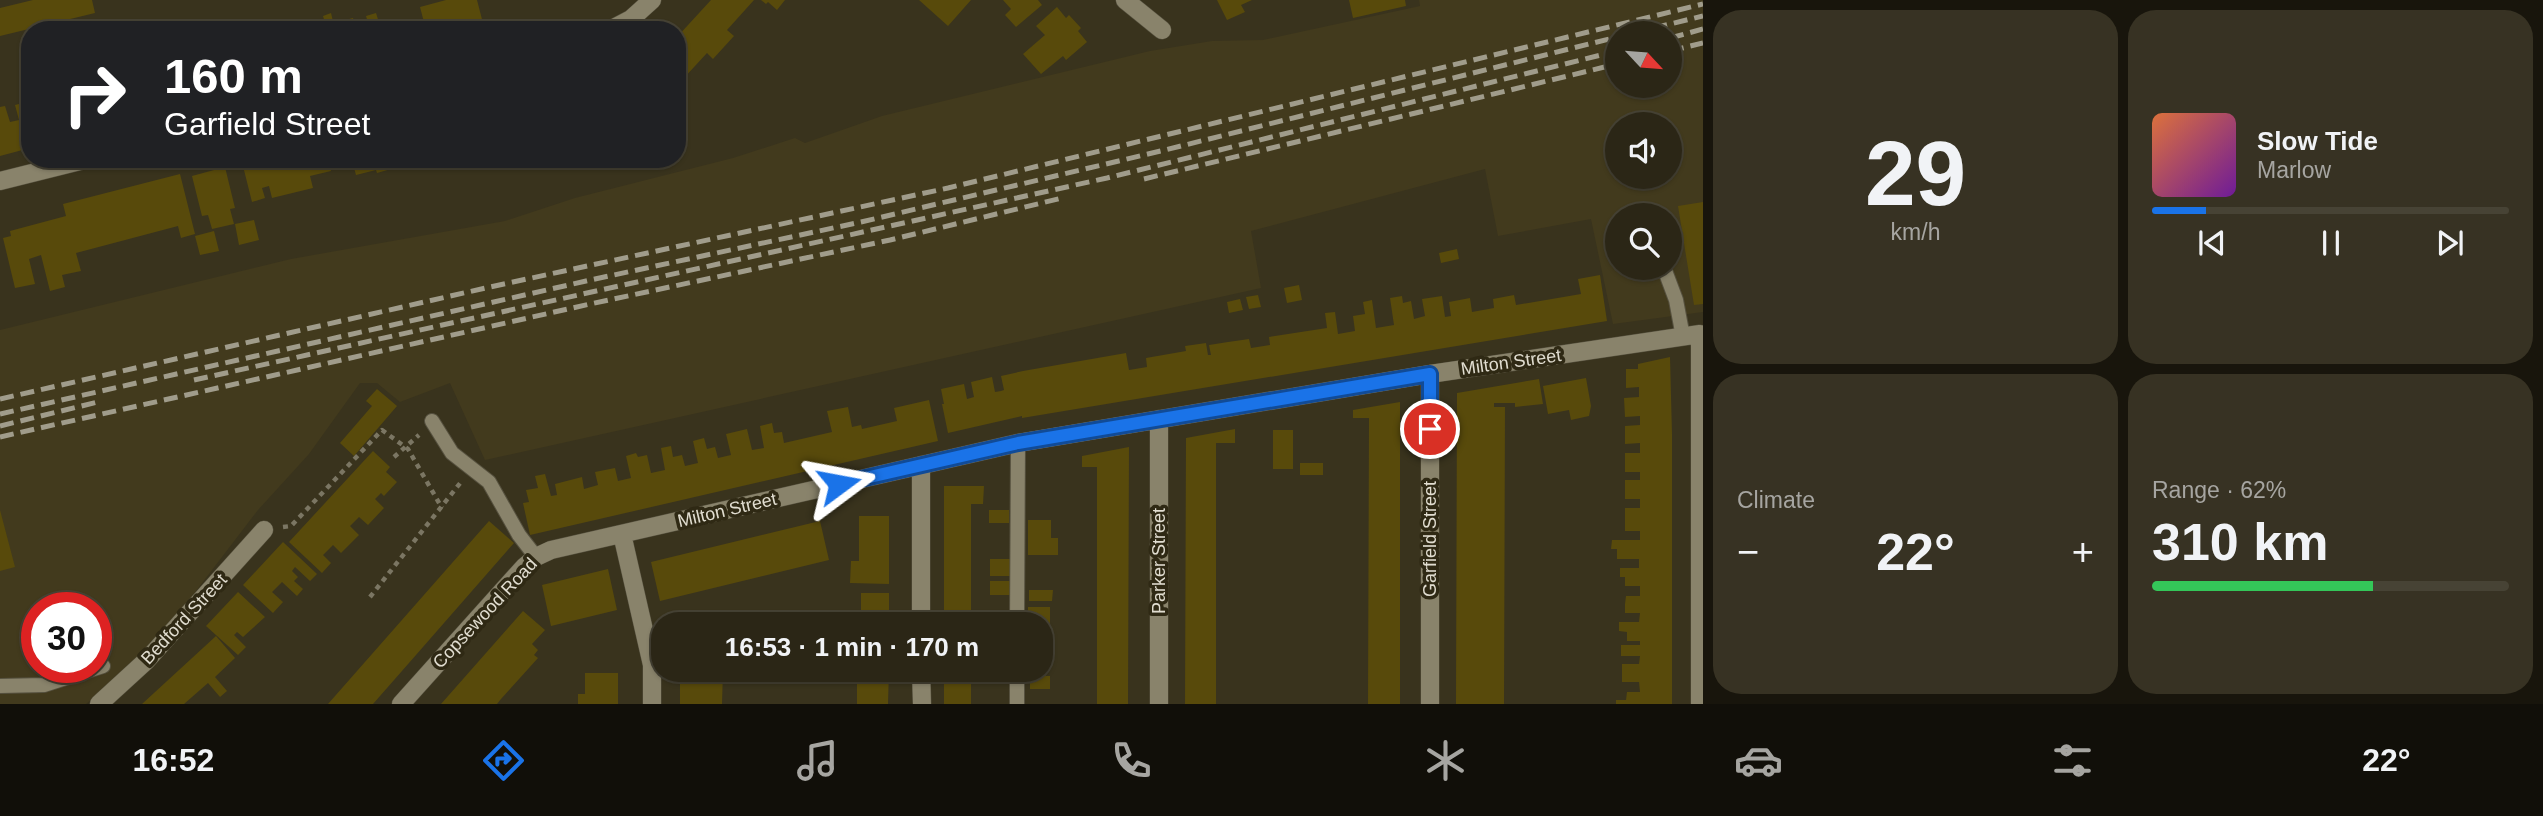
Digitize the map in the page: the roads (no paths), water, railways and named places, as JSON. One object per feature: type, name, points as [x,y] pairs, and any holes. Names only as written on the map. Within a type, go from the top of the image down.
[{"type":"street","points":[[627,21],[652,0]]},
{"type":"street","points":[[1125,0],[1162,30]]},
{"type":"street","points":[[0,181],[52,168]]},
{"type":"street","points":[[1695,334],[1701,453],[1700,704]]},
{"type":"street","name":"Milton Street","points":[[622,534],[1018,443],[1430,374],[1695,334]]},
{"type":"street","name":"Garfield Street","points":[[1430,374],[1430,704]]},
{"type":"street","name":"Parker Street","points":[[1159,419],[1159,704]]},
{"type":"street","points":[[921,465],[921,612]]},
{"type":"street","name":"Bedford Street","points":[[99,704],[147,660],[264,530]]},
{"type":"street","points":[[622,534],[652,666],[652,704]]},
{"type":"street","name":"Copsewood Road","points":[[401,704],[536,556],[622,534]]},
{"type":"street","points":[[922,682],[922,704]]},
{"type":"lane","points":[[1668,280],[1695,334]]},
{"type":"lane","points":[[434,423],[452,453],[489,482],[519,535],[536,556]]},
{"type":"lane","points":[[1017,612],[1018,443]]},
{"type":"lane","points":[[1017,682],[1017,704]]},
{"type":"lane","points":[[0,686],[50,683]]},
{"type":"railway","points":[[0,399],[490,287],[948,188],[1703,4]]},
{"type":"railway","points":[[1682,21],[1703,16]]},
{"type":"railway","points":[[1682,35],[1703,29]]},
{"type":"railway","points":[[0,414],[595,279],[861,222],[1165,150],[1605,40]]},
{"type":"railway","points":[[1682,48],[1703,43]]},
{"type":"railway","points":[[194,380],[1107,178],[1605,54]]},
{"type":"railway","points":[[1144,179],[1605,67]]},
{"type":"railway","points":[[0,437],[590,304],[890,240],[1062,198]]},
{"type":"railway","points":[[0,426],[102,401]]}]
